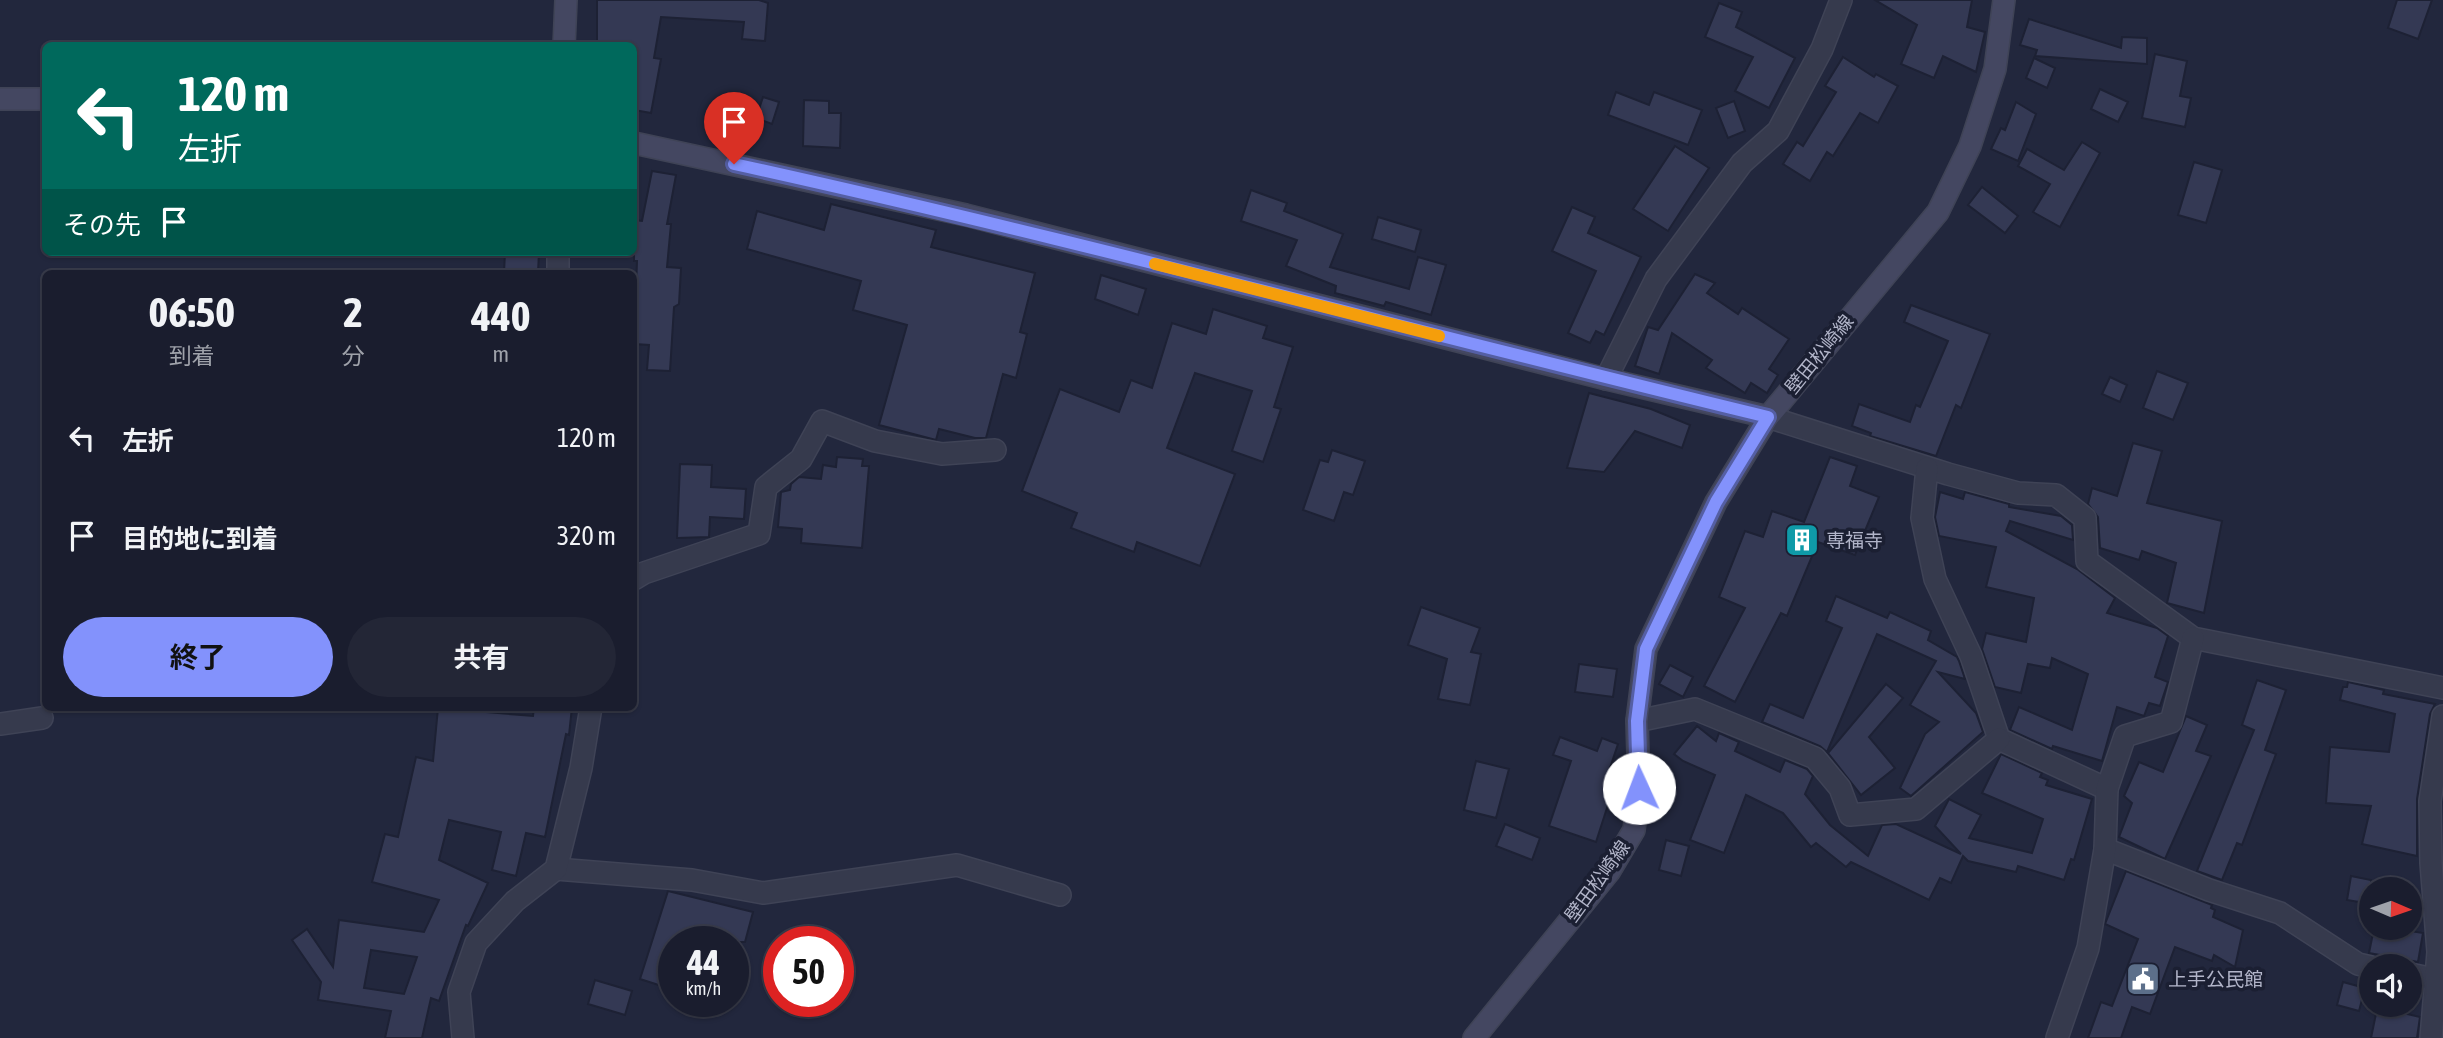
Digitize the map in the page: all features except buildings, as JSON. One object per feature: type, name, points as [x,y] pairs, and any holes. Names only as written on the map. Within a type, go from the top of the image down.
[{"type":"street","points":[[564,42],[566,0]]},
{"type":"street","points":[[1606,379],[1656,279],[1742,163],[1778,131],[1822,49],[1841,0]]},
{"type":"street","name":"壁田松崎線","points":[[1474,1038],[1609,872],[1634,830],[1639,788],[1637,721],[1646,649],[1716,502],[1768,417],[1938,212],[1970,146],[1995,69],[2004,0]]},
{"type":"street","points":[[0,99],[42,99]]},
{"type":"street","points":[[637,144],[966,215],[1606,379],[1768,417],[1927,468],[2018,493],[2056,495],[2085,518],[2087,561],[2193,638],[2443,688]]},
{"type":"street","points":[[637,577],[759,534],[766,487],[801,459],[822,421],[875,441],[942,454],[995,450]]},
{"type":"street","points":[[1927,468],[1922,518],[1935,579],[1971,656],[1999,739],[2107,789]]},
{"type":"street","points":[[2057,1038],[2088,948],[2105,849],[2107,789],[2125,736],[2171,722],[2193,638]]},
{"type":"street","points":[[1637,721],[1695,709],[1815,758],[1840,788],[1850,815],[1916,809],[1999,739]]},
{"type":"street","points":[[463,1038],[459,992],[476,943],[515,901],[556,869],[581,768],[590,711]]},
{"type":"street","points":[[2431,1038],[2438,952],[2431,863],[2430,801],[2443,716]]},
{"type":"street","points":[[0,724],[42,718]]},
{"type":"street","points":[[2105,849],[2208,890],[2280,913],[2359,964]]},
{"type":"street","points":[[556,869],[692,880],[763,893],[957,865],[1060,895]]},
{"type":"street","points":[[2422,976],[2434,979]]},
{"type":"slow traffic","points":[[1155,264],[1439,336]]},
{"type":"place","name":"専福寺","points":[[1802,540]]},
{"type":"place","name":"上手公民館","points":[[2143,979]]},
{"type":"route","points":[[734,164],[966,215],[1606,379],[1768,417],[1716,502],[1646,649],[1637,721],[1639,788]]}]
